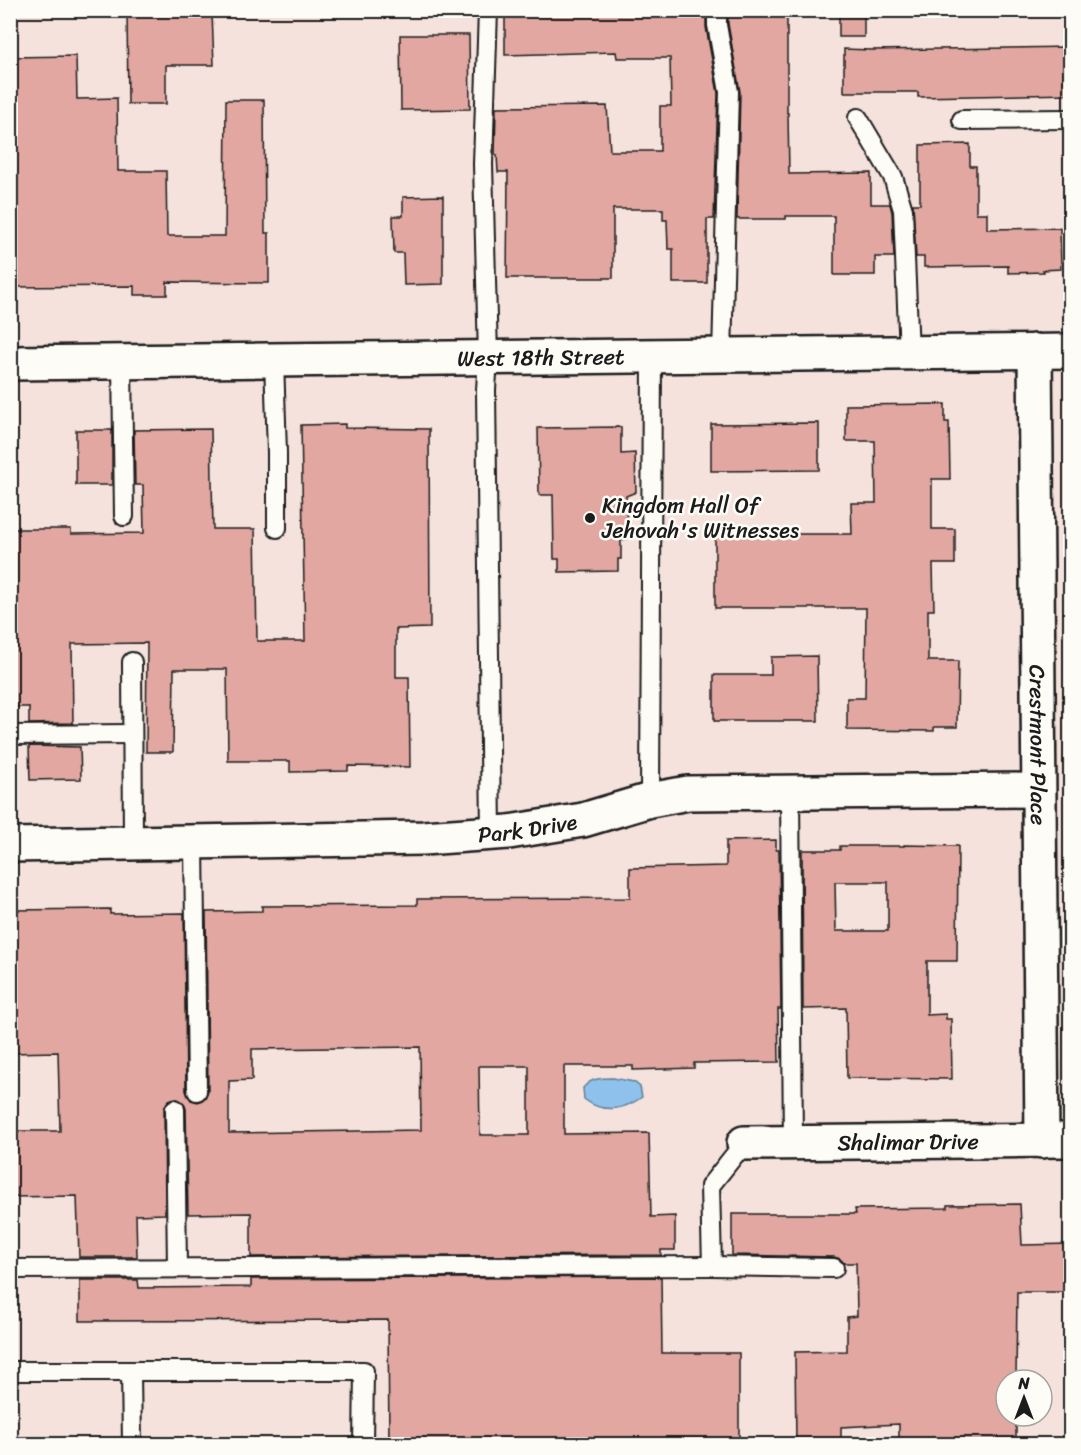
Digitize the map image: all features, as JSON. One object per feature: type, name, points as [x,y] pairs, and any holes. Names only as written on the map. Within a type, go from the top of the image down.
[{"type":"street","name":"Crestmont Place","points":[[1035,351],[1038,790],[1056,1141]]},
{"type":"street","name":"West 18th Street","points":[[10,363],[1071,351]]},
{"type":"street","name":"Park Drive","points":[[10,845],[423,838],[491,834],[584,820],[650,800],[688,793],[1038,790]]},
{"type":"street","name":"Shalimar Drive","points":[[744,1143],[1056,1141]]},
{"type":"lane","points":[[488,10],[483,164],[488,357],[486,390],[491,834]]},
{"type":"lane","points":[[717,10],[717,25],[729,92],[722,355]]},
{"type":"lane","points":[[858,118],[893,177],[903,210],[909,353]]},
{"type":"lane","points":[[962,120],[1071,119]]},
{"type":"lane","points":[[650,800],[652,356]]},
{"type":"lane","points":[[274,360],[277,528]]},
{"type":"lane","points":[[122,362],[124,516]]},
{"type":"lane","points":[[132,663],[133,843]]},
{"type":"lane","points":[[10,735],[132,734]]},
{"type":"lane","points":[[790,793],[793,1143]]},
{"type":"lane","points":[[194,843],[197,1091]]},
{"type":"lane","points":[[175,1109],[177,1268]]},
{"type":"lane","points":[[712,1266],[710,1186],[744,1143]]},
{"type":"lane","points":[[10,1269],[712,1266],[834,1268]]},
{"type":"lane","points":[[10,1371],[364,1371],[363,1444]]},
{"type":"lane","points":[[131,1371],[132,1444]]},
{"type":"water","points":[[613,1078],[634,1082],[640,1087],[642,1097],[628,1105],[613,1109],[599,1107],[584,1099],[583,1088],[589,1082]]},
{"type":"building","points":[[127,10],[162,10],[162,14],[212,13],[214,65],[166,65],[166,104],[128,104]]},
{"type":"building","points":[[505,10],[706,11],[706,27],[718,93],[714,219],[707,219],[707,283],[673,283],[673,249],[668,249],[667,220],[663,220],[663,209],[613,209],[613,278],[507,278],[508,172],[498,172],[497,155],[495,155],[496,107],[607,106],[610,151],[660,151],[660,106],[671,106],[670,58],[617,58],[616,52],[505,55]]},
{"type":"building","points":[[787,10],[789,174],[871,173],[871,204],[890,204],[894,257],[875,257],[875,275],[834,275],[834,216],[737,219],[740,92],[728,24],[728,11]]},
{"type":"building","points":[[839,10],[864,10],[864,37],[839,37]]},
{"type":"building","points":[[400,35],[469,35],[470,109],[401,110]]},
{"type":"building","points":[[1070,47],[1071,94],[918,97],[918,92],[844,92],[844,49]]},
{"type":"building","points":[[76,56],[77,99],[117,98],[118,171],[166,171],[167,236],[225,236],[226,100],[264,100],[265,233],[269,233],[269,283],[167,282],[167,295],[134,295],[134,286],[10,287],[10,57]]},
{"type":"building","points":[[970,144],[970,166],[976,166],[976,213],[987,213],[987,229],[1060,228],[1061,269],[1008,273],[1008,266],[924,267],[924,257],[916,257],[913,204],[920,204],[920,145]]},
{"type":"building","points":[[443,196],[443,284],[404,285],[403,253],[394,253],[393,216],[403,216],[403,197]]},
{"type":"building","points":[[945,404],[945,422],[949,422],[950,479],[932,479],[932,529],[955,529],[955,564],[933,564],[934,610],[928,610],[928,661],[958,661],[957,727],[934,727],[934,731],[847,730],[847,698],[865,698],[866,608],[715,608],[715,534],[852,534],[851,503],[876,503],[875,441],[846,441],[846,405]]},
{"type":"building","points":[[819,423],[819,470],[711,471],[711,424]]},
{"type":"building","points":[[345,424],[345,428],[429,429],[430,628],[396,629],[396,677],[409,677],[410,767],[348,766],[348,771],[290,772],[290,761],[228,761],[227,669],[174,669],[173,752],[146,752],[147,643],[72,644],[73,723],[29,724],[29,707],[10,707],[10,529],[71,529],[71,534],[144,533],[143,485],[135,485],[134,430],[211,429],[213,529],[255,529],[257,641],[305,641],[301,425]]},
{"type":"building","name":"Kingdom Hall Of Jehovah's Witnesses","points":[[621,427],[621,454],[635,453],[636,492],[626,496],[627,539],[621,540],[621,559],[618,559],[618,571],[559,572],[559,559],[554,559],[553,495],[539,495],[538,428]]},
{"type":"building","points":[[76,430],[112,430],[112,485],[76,485]]},
{"type":"building","points":[[817,656],[818,721],[714,721],[714,675],[771,675],[771,657]]},
{"type":"building","points":[[29,746],[80,747],[81,779],[30,780]]},
{"type":"building","points":[[776,840],[776,850],[779,850],[781,1009],[778,1009],[779,1062],[694,1063],[694,1068],[633,1070],[633,1066],[564,1066],[564,1134],[649,1133],[651,1217],[675,1216],[675,1250],[661,1250],[661,1255],[251,1257],[251,1213],[188,1214],[186,1109],[184,1103],[175,1098],[169,1100],[164,1109],[165,1214],[136,1215],[137,1257],[79,1257],[77,1196],[10,1197],[10,1131],[60,1131],[58,1052],[10,1053],[10,910],[110,909],[110,914],[184,913],[186,1091],[191,1100],[198,1102],[206,1097],[208,1091],[206,912],[262,911],[262,906],[417,905],[417,899],[630,898],[630,868],[726,866],[726,841]],"holes":[[[420,1047],[421,1130],[229,1133],[229,1081],[252,1080],[252,1049]],[[479,1066],[529,1066],[529,1135],[480,1135]]]},
{"type":"building","points":[[840,846],[958,846],[957,961],[927,961],[927,1015],[946,1014],[946,1019],[951,1019],[952,1079],[847,1078],[846,1008],[803,1009],[802,850],[840,850]],"holes":[[[835,882],[888,882],[888,931],[836,931]]]},
{"type":"building","points":[[1020,1204],[1022,1245],[1071,1244],[1071,1292],[1017,1292],[1016,1368],[994,1368],[994,1428],[1016,1428],[1016,1444],[899,1444],[899,1424],[841,1427],[841,1444],[796,1444],[795,1352],[847,1351],[847,1317],[857,1316],[856,1263],[844,1263],[834,1257],[732,1255],[732,1214],[856,1214],[855,1209],[947,1208],[947,1205]]},
{"type":"building","points":[[661,1277],[662,1353],[739,1353],[739,1444],[389,1444],[388,1320],[80,1321],[80,1280],[138,1280],[139,1288],[251,1287],[251,1279]]},
{"type":"place","name":"Kingdom Hall Of Jehovah's Witnesses","points":[[590,518]]}]
